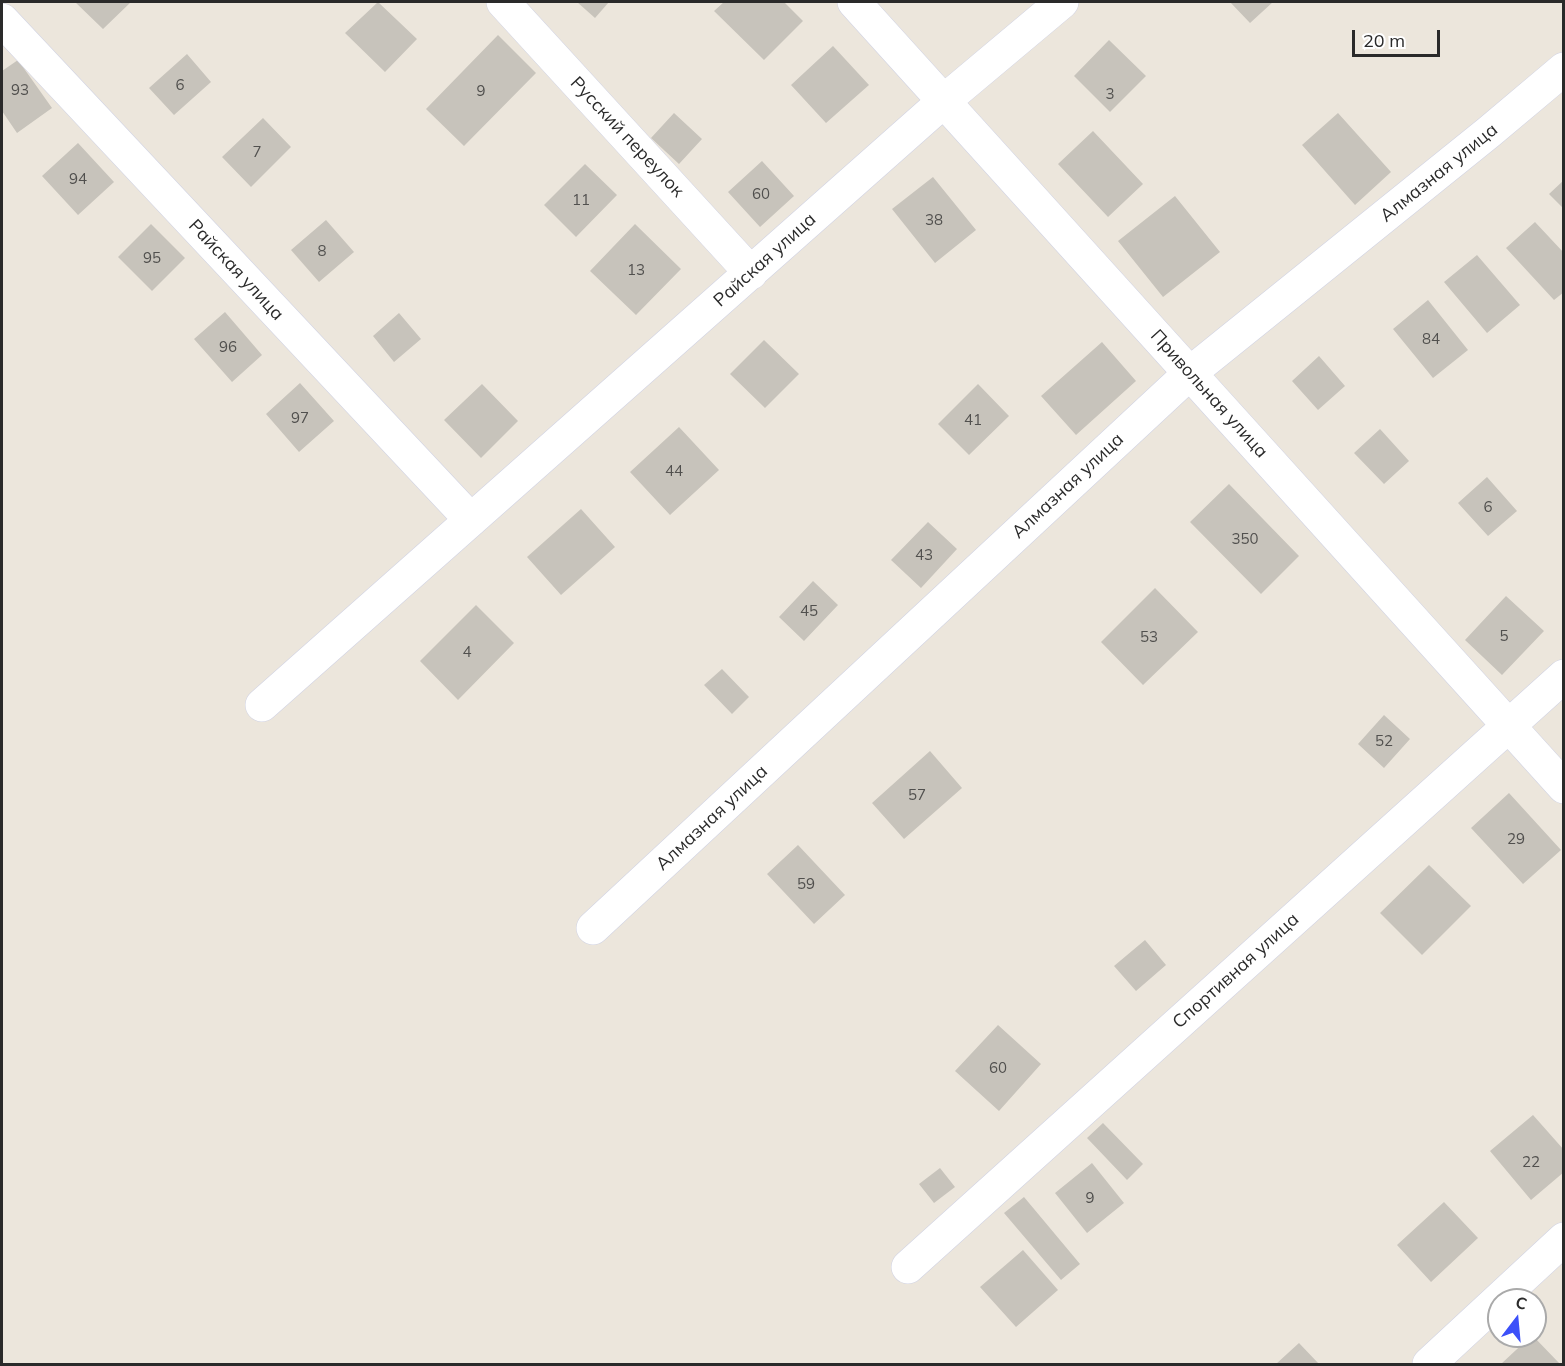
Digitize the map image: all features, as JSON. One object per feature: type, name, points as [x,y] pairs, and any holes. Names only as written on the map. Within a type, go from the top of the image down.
[{"type":"street","name":"Русский переулок","points":[[504,2],[751,273]]},
{"type":"street","name":"Привольная улица","points":[[854,2],[1563,787]]},
{"type":"street","name":"Райская улица","points":[[262,705],[944,101],[1062,2]]},
{"type":"street","name":"Райская улица","points":[[2,20],[471,520]]},
{"type":"street","name":"Алмазная улица","points":[[593,928],[1190,373],[1489,132],[1563,69]]},
{"type":"street","name":"Спортивная улица","points":[[908,1267],[1563,676]]},
{"type":"street","points":[[1429,1365],[1563,1239]]},
{"type":"building","points":[[75,2],[131,2],[103,29]]},
{"type":"building","points":[[378,2],[417,39],[385,72],[345,33]]},
{"type":"building","points":[[577,2],[609,2],[595,18]]},
{"type":"building","points":[[724,2],[784,2],[803,21],[764,60],[714,11]]},
{"type":"building","points":[[1230,2],[1273,2],[1250,23]]},
{"type":"building","points":[[498,35],[536,73],[464,146],[426,109]]},
{"type":"building","points":[[1109,40],[1146,76],[1110,112],[1074,76]]},
{"type":"building","points":[[833,46],[869,85],[826,123],[791,85]]},
{"type":"building","points":[[187,54],[211,82],[174,115],[149,88]]},
{"type":"building","points":[[18,60],[52,108],[17,133],[2,111],[2,71]]},
{"type":"building","points":[[674,113],[702,139],[679,164],[651,138]]},
{"type":"building","points":[[1338,113],[1391,172],[1355,205],[1302,145]]},
{"type":"building","points":[[263,118],[291,147],[251,187],[222,157]]},
{"type":"building","points":[[1093,131],[1143,184],[1108,217],[1058,164]]},
{"type":"building","points":[[78,143],[114,182],[78,215],[42,176]]},
{"type":"building","points":[[762,161],[794,196],[760,227],[728,192]]},
{"type":"building","points":[[585,164],[617,195],[576,237],[544,205]]},
{"type":"building","points":[[933,177],[976,230],[935,263],[892,209]]},
{"type":"building","points":[[1564,180],[1564,209],[1549,194]]},
{"type":"building","points":[[1175,196],[1220,252],[1163,297],[1118,241]]},
{"type":"building","points":[[326,220],[354,252],[319,282],[291,250]]},
{"type":"building","points":[[1535,222],[1564,253],[1564,292],[1554,300],[1506,248]]},
{"type":"building","points":[[151,224],[185,258],[152,291],[118,257]]},
{"type":"building","points":[[635,224],[681,269],[636,315],[590,271]]},
{"type":"building","points":[[1477,255],[1520,305],[1487,333],[1444,282]]},
{"type":"building","points":[[1428,300],[1468,350],[1433,378],[1393,329]]},
{"type":"building","points":[[225,312],[262,355],[232,382],[194,339]]},
{"type":"building","points":[[399,313],[421,339],[394,362],[373,336]]},
{"type":"building","points":[[764,340],[799,374],[765,408],[730,374]]},
{"type":"building","points":[[1102,342],[1136,381],[1076,435],[1041,396]]},
{"type":"building","points":[[1319,356],[1345,386],[1318,410],[1292,381]]},
{"type":"building","points":[[300,383],[334,421],[299,452],[266,414]]},
{"type":"building","points":[[482,384],[518,421],[481,458],[444,420]]},
{"type":"building","points":[[978,384],[1009,416],[969,455],[938,424]]},
{"type":"building","points":[[679,427],[719,470],[670,515],[630,472]]},
{"type":"building","points":[[1380,429],[1409,461],[1384,484],[1354,453]]},
{"type":"building","points":[[1487,477],[1517,511],[1488,536],[1458,503]]},
{"type":"building","points":[[1229,484],[1299,556],[1261,594],[1190,522]]},
{"type":"building","points":[[581,509],[615,547],[561,595],[527,557]]},
{"type":"building","points":[[928,522],[957,549],[921,588],[891,560]]},
{"type":"building","points":[[813,581],[838,605],[804,641],[779,617]]},
{"type":"building","points":[[1155,588],[1198,632],[1143,685],[1101,642]]},
{"type":"building","points":[[1506,596],[1544,631],[1502,675],[1465,640]]},
{"type":"building","points":[[476,605],[514,643],[458,700],[420,661]]},
{"type":"building","points":[[722,669],[749,697],[732,714],[704,685]]},
{"type":"building","points":[[1384,715],[1410,739],[1384,768],[1358,744]]},
{"type":"building","points":[[930,751],[962,788],[904,839],[872,803]]},
{"type":"building","points":[[1509,793],[1561,850],[1523,884],[1471,828]]},
{"type":"building","points":[[798,845],[845,895],[814,924],[767,874]]},
{"type":"building","points":[[1429,865],[1471,906],[1422,955],[1380,913]]},
{"type":"building","points":[[1145,940],[1166,965],[1136,991],[1114,966]]},
{"type":"building","points":[[998,1025],[1041,1064],[999,1111],[955,1071]]},
{"type":"building","points":[[1533,1115],[1564,1150],[1564,1172],[1531,1200],[1490,1151]]},
{"type":"building","points":[[1103,1123],[1143,1164],[1127,1180],[1087,1138]]},
{"type":"building","points":[[1092,1163],[1124,1203],[1087,1233],[1055,1193]]},
{"type":"building","points":[[940,1168],[955,1187],[934,1203],[919,1184]]},
{"type":"building","points":[[1024,1197],[1080,1264],[1061,1280],[1004,1213]]},
{"type":"building","points":[[1444,1202],[1478,1238],[1431,1282],[1397,1245]]},
{"type":"building","points":[[1023,1250],[1058,1290],[1016,1327],[980,1287]]},
{"type":"building","points":[[1299,1343],[1319,1364],[1276,1364]]},
{"type":"building","points":[[1518,1348],[1545,1348],[1560,1364],[1501,1364]]}]
